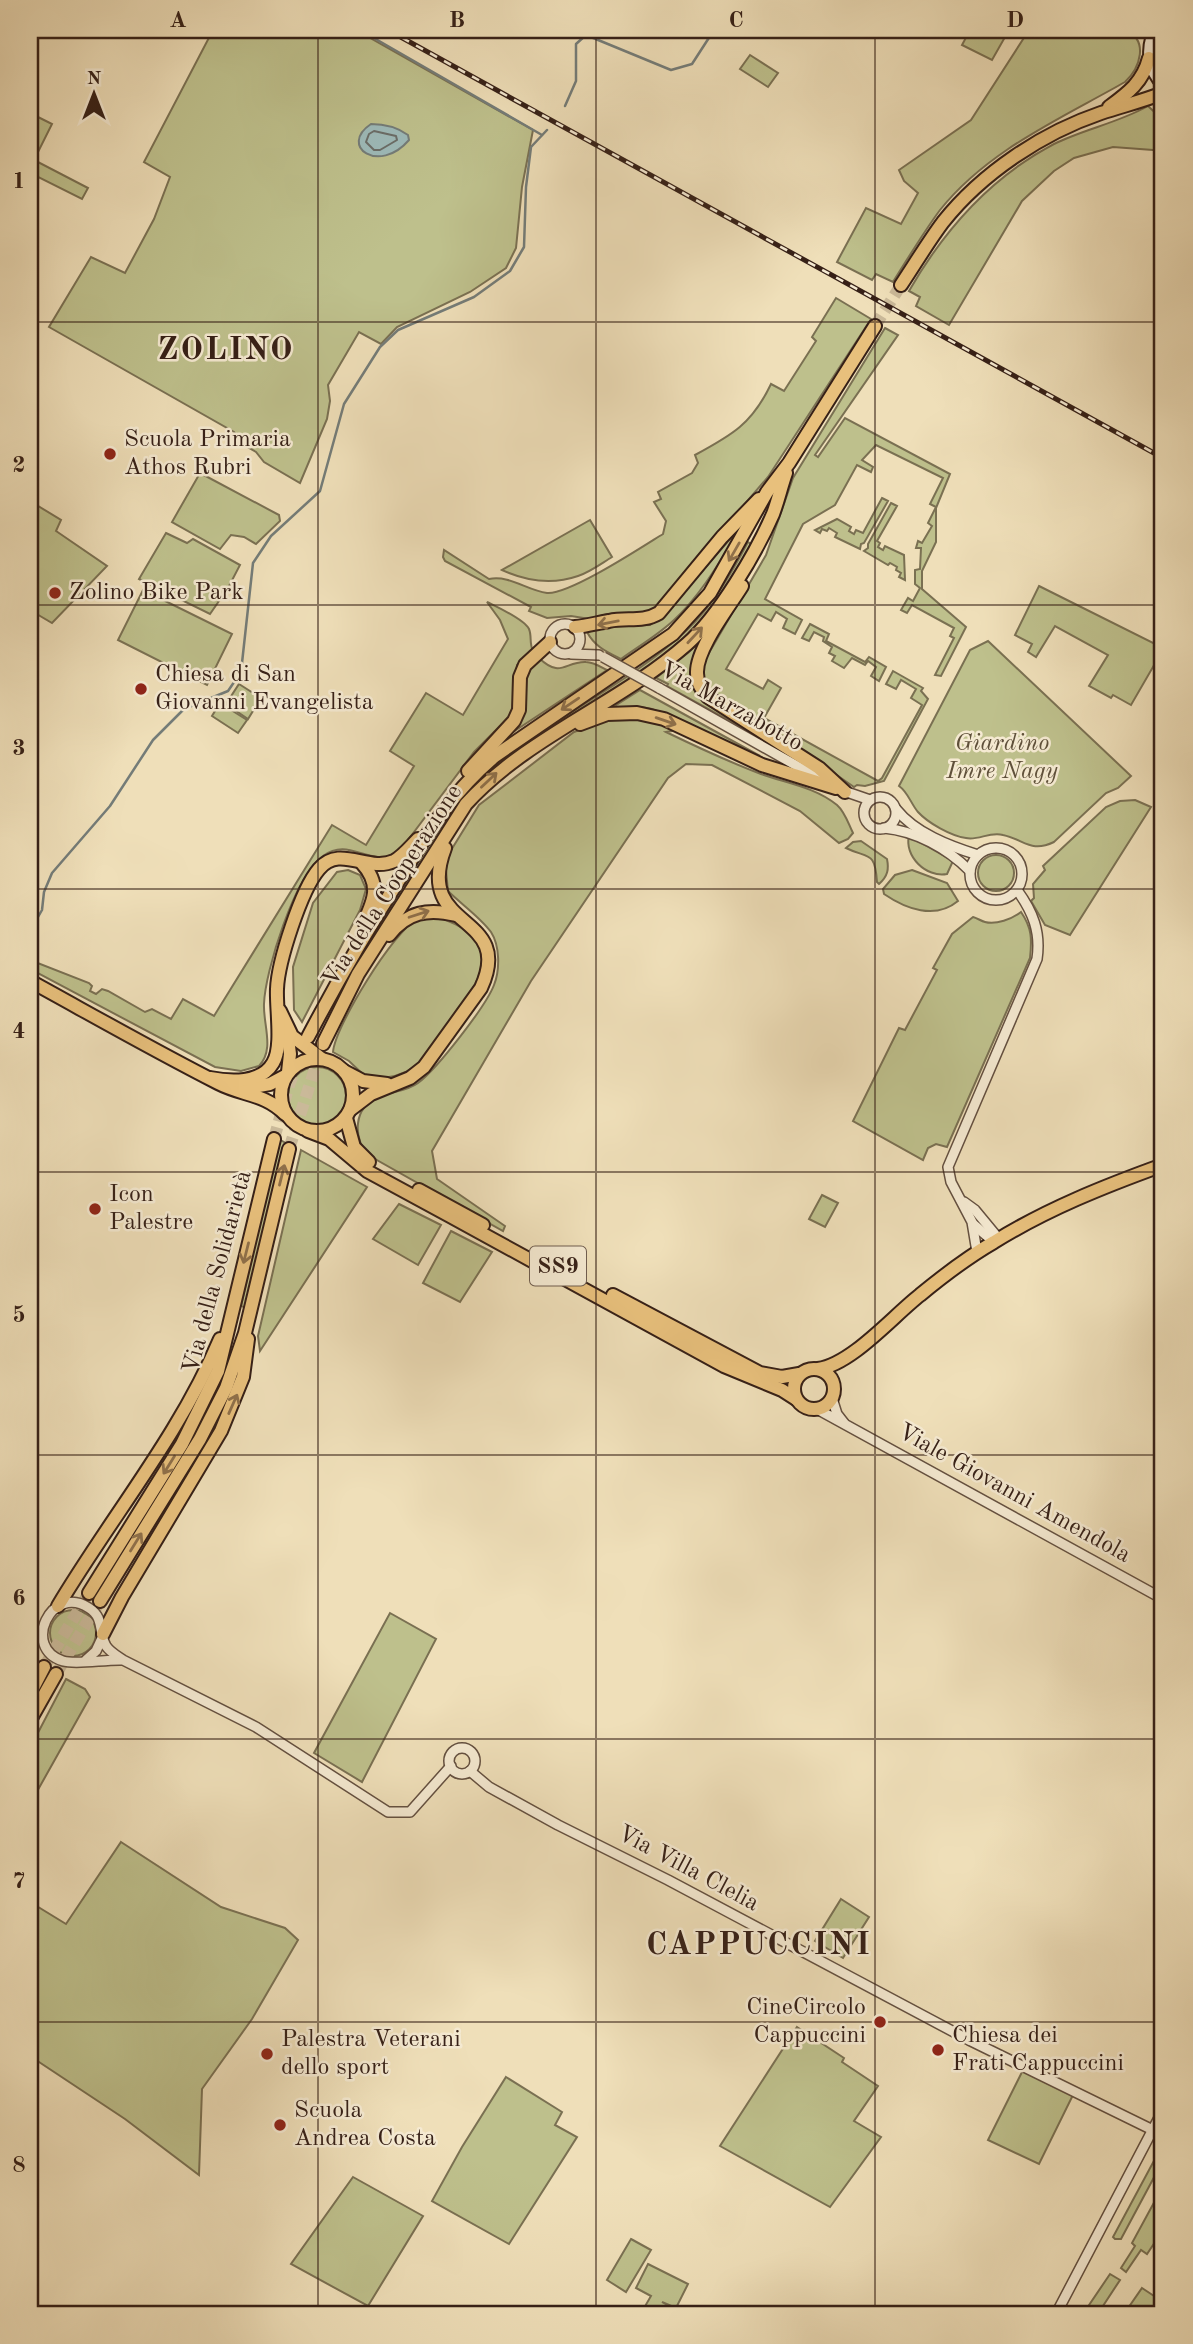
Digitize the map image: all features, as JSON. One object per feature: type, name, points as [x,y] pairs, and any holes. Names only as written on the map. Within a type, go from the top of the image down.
[{"type":"main road","points":[[1100,113],[1129,93],[1141,79],[1149,58],[1150,39],[1154,30]]},
{"type":"main road","points":[[1149,58],[1153,71],[1163,85]]},
{"type":"main road","points":[[901,285],[944,222],[974,190],[1006,162],[1100,113],[1163,93]]},
{"type":"main road","name":"Via della Cooperazione","points":[[309,1037],[344,968],[444,808],[471,777],[495,756],[673,634],[710,593],[767,492],[789,463],[875,326]]},
{"type":"main road","name":"Via della Cooperazione","points":[[323,1044],[358,974],[466,804],[487,781],[509,763],[639,680],[688,643],[715,614],[751,556],[773,514],[789,463]]},
{"type":"main road","points":[[578,633],[609,621],[647,620],[659,613],[722,537],[767,492]]},
{"type":"main road","points":[[773,514],[757,562],[700,655],[696,671],[699,686],[708,697],[818,768],[845,792]]},
{"type":"main road","points":[[209,1078],[251,1079],[268,1070],[275,1061],[278,975],[288,938],[320,867],[341,857],[361,862],[387,863],[395,860],[422,835],[444,808],[467,772],[514,721],[519,710],[520,677],[525,665],[550,642]]},
{"type":"main road","points":[[554,735],[607,714],[637,713],[664,719],[762,765],[845,792]]},
{"type":"main road","points":[[308,1131],[329,1130],[371,1094],[410,1078],[424,1067],[481,988],[487,975],[485,943],[473,927],[456,915],[443,900],[437,877],[447,841],[466,804]]},
{"type":"main road","points":[[344,968],[374,901],[372,878],[361,862]]},
{"type":"main road","points":[[358,974],[404,919],[430,910],[456,915]]},
{"type":"main road","name":"SS9","points":[[30,981],[209,1078],[232,1089],[263,1097],[276,1105],[291,1122],[308,1131]]},
{"type":"main road","points":[[277,1001],[286,1027],[290,1054],[287,1074],[280,1091],[285,1114]]},
{"type":"main road","points":[[286,1027],[299,1043],[322,1059],[335,1063],[363,1081],[390,1085]]},
{"type":"main road","points":[[232,1089],[256,1088],[287,1074],[303,1061],[322,1059]]},
{"type":"main road","name":"SS9","points":[[345,1071],[353,1094],[348,1114],[354,1147],[371,1164],[734,1361],[774,1377],[830,1366],[858,1348],[920,1294],[996,1240],[1091,1191],[1163,1165]]},
{"type":"main road","name":"Viale Giovanni Amendola","points":[[308,1131],[329,1139],[367,1171],[724,1366],[782,1390],[807,1408],[817,1409]]},
{"type":"main road","name":"Via della Solidarietà","points":[[89,1593],[182,1444],[218,1371],[274,1139]]},
{"type":"main road","name":"Via della Solidarietà","points":[[100,1601],[200,1439],[226,1388],[244,1333],[289,1149]]},
{"type":"main road","points":[[58,1606],[165,1444],[225,1329],[239,1282]]},
{"type":"main road","points":[[103,1635],[122,1597],[221,1431],[236,1400],[243,1377],[254,1292]]},
{"type":"main road","name":"SS9","points":[[817,1409],[823,1407],[833,1393],[838,1375],[858,1348]]},
{"type":"main road","points":[[818,1369],[827,1373],[833,1393]]},
{"type":"main road","points":[[796,1399],[793,1389],[799,1374]]},
{"type":"main road","points":[[30,1693],[50,1671],[30,1720]]},
{"type":"street","points":[[568,624],[578,633],[578,649],[569,654],[555,651],[550,642],[551,632],[559,625],[568,624]]},
{"type":"street","name":"Via Marzabotto","points":[[578,633],[601,656],[845,792],[870,800],[884,797],[912,824],[952,846],[978,855],[993,848],[1010,851],[1020,862],[1023,876],[1017,890]]},
{"type":"street","name":"Via Marzabotto","points":[[569,654],[601,656]]},
{"type":"street","name":"Via Marzabotto","points":[[845,792],[864,813],[870,825],[908,831],[958,859],[971,871],[972,883],[982,895],[998,900],[1006,898]]},
{"type":"street","points":[[864,813],[870,800]]},
{"type":"street","points":[[884,828],[892,822],[895,808]]},
{"type":"street","points":[[971,871],[978,855]]},
{"type":"street","points":[[977,1252],[972,1222],[951,1182],[948,1167],[1037,959],[1038,930],[1033,916],[1017,890],[1006,898]]},
{"type":"street","points":[[1006,898],[1013,899],[1033,916]]},
{"type":"street","points":[[961,1200],[979,1214],[996,1240]]},
{"type":"street","points":[[972,1222],[996,1240]]},
{"type":"street","points":[[833,1393],[839,1417],[845,1425]]},
{"type":"street","name":"Viale Giovanni Amendola","points":[[817,1409],[1163,1599]]},
{"type":"street","name":"Via Villa Clelia","points":[[123,1660],[74,1663],[56,1658],[44,1643],[42,1634],[46,1619],[58,1606],[73,1603],[89,1607],[99,1619],[106,1645],[123,1660],[256,1727],[388,1811],[410,1812],[451,1766],[451,1754],[457,1749],[465,1748],[472,1752],[475,1760],[470,1771]]},
{"type":"street","points":[[83,1661],[96,1651],[103,1635]]},
{"type":"street","name":"Via Villa Clelia","points":[[451,1766],[457,1772],[470,1771],[489,1787],[558,1825],[668,1880],[969,2040],[1163,2135]]},
{"type":"street","points":[[1056,2314],[1163,2110]]},
{"type":"street","points":[[30,2305],[40,2314]]},
{"type":"green space","points":[[213,30],[356,30],[533,130],[522,187],[516,248],[506,268],[470,292],[397,327],[381,344],[359,332],[328,385],[330,401],[327,419],[300,483],[264,462],[256,452],[237,441],[239,439],[234,432],[49,327],[91,257],[125,273],[154,219],[170,177],[144,162]]},
{"type":"green space","points":[[970,30],[1009,30],[992,60],[962,45]]},
{"type":"green space","points":[[1029,30],[1126,30],[1138,41],[1140,55],[1135,70],[1125,82],[1026,137],[980,170],[959,189],[940,210],[893,282],[876,274],[872,280],[837,262],[866,208],[901,224],[918,193],[904,181],[899,170],[971,120]]},
{"type":"green space","points":[[750,55],[778,73],[768,87],[740,69]]},
{"type":"green space","points":[[1148,106],[1163,120],[1163,156],[1153,150],[1113,147],[1074,158],[1054,171],[1022,201],[949,325],[916,306],[920,297],[909,291],[954,226],[990,189],[1031,157],[1054,144]]},
{"type":"green space","points":[[30,113],[52,124],[34,160],[88,188],[82,199],[30,173]]},
{"type":"green space","points":[[836,298],[871,319],[768,477],[654,609],[643,613],[607,614],[590,619],[571,616],[547,618],[529,611],[531,607],[445,561],[444,550],[489,579],[504,579],[547,593],[557,592],[588,579],[663,534],[666,521],[654,502],[661,499],[658,492],[692,473],[698,463],[695,455],[740,427],[764,398],[771,384],[784,391],[816,341],[812,337]]},
{"type":"green space","points":[[885,328],[898,335],[815,455],[818,457],[845,418],[950,474],[936,508],[936,542],[922,571],[922,589],[966,627],[941,676],[935,675],[954,638],[950,636],[954,628],[912,605],[907,613],[901,610],[908,598],[913,601],[920,588],[915,584],[915,570],[920,569],[921,548],[916,548],[918,541],[922,543],[932,526],[928,523],[936,507],[930,504],[943,478],[876,445],[862,460],[873,467],[871,472],[857,465],[835,505],[803,524],[765,599],[802,620],[795,634],[783,628],[787,619],[776,612],[771,621],[758,614],[726,669],[763,689],[768,680],[781,688],[764,718],[878,781],[922,705],[911,698],[916,689],[901,680],[896,689],[886,684],[893,671],[923,688],[921,691],[928,699],[884,781],[854,787],[773,731],[708,691],[702,671],[706,658],[766,555],[793,478]]},
{"type":"green space","points":[[200,473],[279,515],[280,521],[256,544],[244,537],[231,535],[220,549],[172,522]]},
{"type":"green space","points":[[882,498],[888,501],[860,549],[835,537],[837,533],[829,528],[827,531],[822,529],[820,533],[815,530],[837,519],[851,527],[849,531],[854,534],[856,530],[863,533]]},
{"type":"green space","name":"Zolino Bike Park","points":[[30,501],[61,520],[56,531],[107,566],[52,623],[30,610]]},
{"type":"green space","points":[[891,503],[897,506],[877,541],[880,543],[878,547],[883,550],[885,546],[904,555],[905,580],[899,577],[901,573],[896,570],[897,567],[890,563],[888,565],[864,551]]},
{"type":"green space","points":[[590,520],[612,557],[591,570],[568,579],[549,581],[520,577],[502,570]]},
{"type":"green space","points":[[744,523],[694,598],[655,636],[621,659],[602,649],[590,637],[587,632],[611,626],[650,625],[663,616]]},
{"type":"green space","points":[[166,533],[187,543],[193,539],[240,565],[210,614],[139,579]]},
{"type":"green space","points":[[748,542],[751,544],[736,573],[717,602],[691,632],[654,662],[483,781],[377,935],[374,933],[424,850],[467,792],[507,756],[638,669],[687,630],[721,589]]},
{"type":"green space","points":[[1039,586],[1159,646],[1163,639],[1163,663],[1157,660],[1131,705],[1089,686],[1108,655],[1055,626],[1036,657],[1028,652],[1032,644],[1015,635]]},
{"type":"green space","points":[[143,590],[232,634],[207,685],[118,640]]},
{"type":"green space","points":[[487,602],[516,617],[530,632],[533,651],[517,665],[514,707],[510,716],[474,752],[399,852],[378,857],[342,849],[323,856],[312,866],[292,902],[270,970],[264,1004],[267,1044],[264,1059],[259,1066],[241,1071],[215,1067],[30,969],[30,960],[89,983],[92,986],[90,991],[96,994],[102,989],[108,991],[145,1012],[152,1009],[171,1019],[183,999],[214,1016],[332,825],[366,845],[414,766],[390,751],[426,693],[463,715],[508,639],[500,620]]},
{"type":"green space","points":[[810,624],[829,634],[826,641],[865,662],[869,657],[886,667],[879,681],[871,676],[876,667],[868,661],[865,665],[852,658],[844,668],[832,661],[835,656],[829,653],[832,647],[823,641],[824,637],[814,632],[809,641],[802,638]]},
{"type":"green space","points":[[705,636],[691,669],[697,693],[704,702],[782,750],[656,678]]},
{"type":"green space","name":"Giardino Imre Nagy","points":[[988,641],[1131,776],[1118,788],[1106,793],[1054,842],[1046,845],[1028,845],[998,834],[971,839],[954,835],[922,816],[899,786],[970,650]]},
{"type":"green space","points":[[539,658],[558,668],[586,662],[607,670],[510,734],[524,710],[527,673]]},
{"type":"green space","points":[[239,684],[261,698],[248,719],[226,704]]},
{"type":"green space","points":[[640,690],[760,756],[652,709],[610,709]]},
{"type":"green space","points":[[220,703],[247,720],[238,733],[212,716]]},
{"type":"green space","points":[[637,718],[678,730],[666,732],[749,769],[819,794],[840,808],[853,833],[839,843],[800,811],[712,765],[686,764],[668,778],[531,981],[432,1151],[437,1179],[505,1226],[503,1231],[368,1155],[358,1132],[360,1115],[370,1102],[378,1097],[404,1090],[426,1076],[471,1022],[494,985],[498,958],[494,938],[481,921],[448,891],[445,860],[479,805],[574,732],[606,720]]},
{"type":"green space","points":[[1135,800],[1151,807],[1070,935],[1045,925],[1031,901],[1034,898],[1033,884],[1045,870],[1043,866],[1106,807],[1120,801]]},
{"type":"green space","points":[[909,836],[953,861],[947,874],[931,873],[918,864],[910,851]]},
{"type":"green space","points":[[861,841],[887,859],[887,872],[879,884],[872,860],[846,848],[853,842]]},
{"type":"green space","points":[[996,855],[1009,860],[1014,873],[1009,886],[996,891],[983,886],[978,873],[983,860]]},
{"type":"green space","points":[[348,870],[360,875],[366,889],[360,910],[302,1022],[294,1010],[293,967],[313,903],[337,872]]},
{"type":"green space","points":[[912,870],[947,883],[958,901],[949,907],[930,911],[911,908],[884,894],[883,889],[895,875]]},
{"type":"green space","points":[[1021,912],[1030,934],[1030,958],[947,1147],[936,1144],[928,1148],[923,1160],[853,1121],[899,1028],[905,1030],[937,970],[933,968],[952,934],[973,917],[994,923]]},
{"type":"green space","points":[[433,916],[458,925],[473,936],[481,949],[482,963],[478,978],[458,1012],[418,1063],[397,1075],[367,1078],[349,1061],[333,1052],[336,1039],[367,980],[394,941],[417,919]]},
{"type":"green space","points":[[317,1067],[328,1069],[341,1080],[346,1096],[344,1107],[333,1120],[317,1125],[306,1123],[293,1112],[288,1096],[290,1085],[301,1072]]},
{"type":"green space","points":[[279,1139],[287,1144],[246,1308],[241,1306]]},
{"type":"green space","points":[[301,1150],[367,1187],[260,1351],[258,1336]]},
{"type":"green space","points":[[822,1195],[838,1203],[825,1227],[809,1219]]},
{"type":"green space","points":[[399,1204],[441,1225],[418,1265],[373,1239]]},
{"type":"green space","points":[[451,1231],[492,1252],[460,1302],[423,1283]]},
{"type":"green space","points":[[73,1610],[89,1617],[96,1633],[89,1649],[73,1656],[57,1649],[50,1633],[57,1617]]},
{"type":"green space","points":[[390,1613],[436,1639],[362,1782],[314,1753]]},
{"type":"green space","points":[[66,1679],[85,1689],[90,1697],[30,1804],[30,1748]]},
{"type":"green space","points":[[121,1842],[221,1907],[285,1928],[298,1940],[252,2019],[202,2089],[199,2175],[125,2119],[30,2056],[30,1902],[66,1924]]},
{"type":"green space","points":[[841,1899],[869,1917],[843,1958],[815,1941]]},
{"type":"green space","points":[[797,2027],[844,2058],[842,2062],[878,2086],[854,2121],[881,2137],[830,2207],[720,2146]]},
{"type":"green space","points":[[1023,2070],[1073,2095],[1039,2164],[988,2140]]},
{"type":"green space","points":[[506,2077],[562,2112],[555,2125],[577,2137],[509,2244],[432,2201]]},
{"type":"green space","points":[[1163,2144],[1163,2169],[1159,2168],[1121,2239],[1115,2239],[1113,2237]]},
{"type":"green space","points":[[353,2177],[423,2216],[368,2306],[291,2264]]},
{"type":"green space","points":[[1163,2186],[1163,2230],[1147,2254],[1141,2250],[1126,2272],[1121,2268],[1135,2246],[1132,2243]]},
{"type":"green space","points":[[631,2239],[651,2250],[626,2292],[607,2280]]},
{"type":"green space","points":[[648,2264],[688,2284],[676,2308],[662,2302],[674,2309],[671,2314],[655,2314],[644,2308],[651,2296],[636,2288]]},
{"type":"green space","points":[[1110,2274],[1120,2280],[1101,2309],[1108,2314],[1083,2314]]},
{"type":"green space","points":[[1142,2288],[1163,2302],[1163,2314],[1124,2314]]},
{"type":"water","points":[[371,124],[386,125],[399,130],[408,135],[409,140],[386,155],[366,153],[359,141],[362,132]]},
{"type":"waterway","points":[[360,30],[542,135]]},
{"type":"waterway","points":[[565,106],[576,81],[576,44],[586,35],[671,70],[692,64],[714,30]]},
{"type":"waterway","points":[[30,931],[42,910],[44,892],[52,873],[110,806],[153,740],[184,709],[228,691],[241,672],[253,563],[271,536],[320,491],[344,404],[380,347],[398,330],[474,297],[510,271],[524,247],[526,187],[531,147],[547,130]]},
{"type":"tunnel","points":[[875,326],[901,285]]},
{"type":"tunnel","points":[[274,1139],[289,1085],[308,1037]]},
{"type":"tunnel","points":[[289,1149],[322,1047]]},
{"type":"tunnel","points":[[44,1667],[89,1593]]},
{"type":"tunnel","points":[[56,1674],[100,1601]]},
{"type":"railway","points":[[388,30],[1163,458]]},
{"type":"place","name":"Scuola Primaria Athos Rubri","points":[[110,454]]},
{"type":"place","name":"Zolino Bike Park","points":[[55,593]]},
{"type":"place","name":"Chiesa di San Giovanni Evangelista","points":[[141,689]]},
{"type":"place","name":"Icon Palestre","points":[[95,1209]]},
{"type":"place","name":"CineCircolo Cappuccini","points":[[880,2022]]},
{"type":"place","name":"Chiesa dei Frati Cappuccini","points":[[938,2050]]},
{"type":"place","name":"Palestra Veterani dello sport","points":[[267,2054]]},
{"type":"place","name":"Scuola Andrea Costa","points":[[280,2125]]},
{"type":"district","name":"ZOLINO","points":[[226,351]]},
{"type":"district","name":"CAPPUCCINI","points":[[759,1946]]}]
